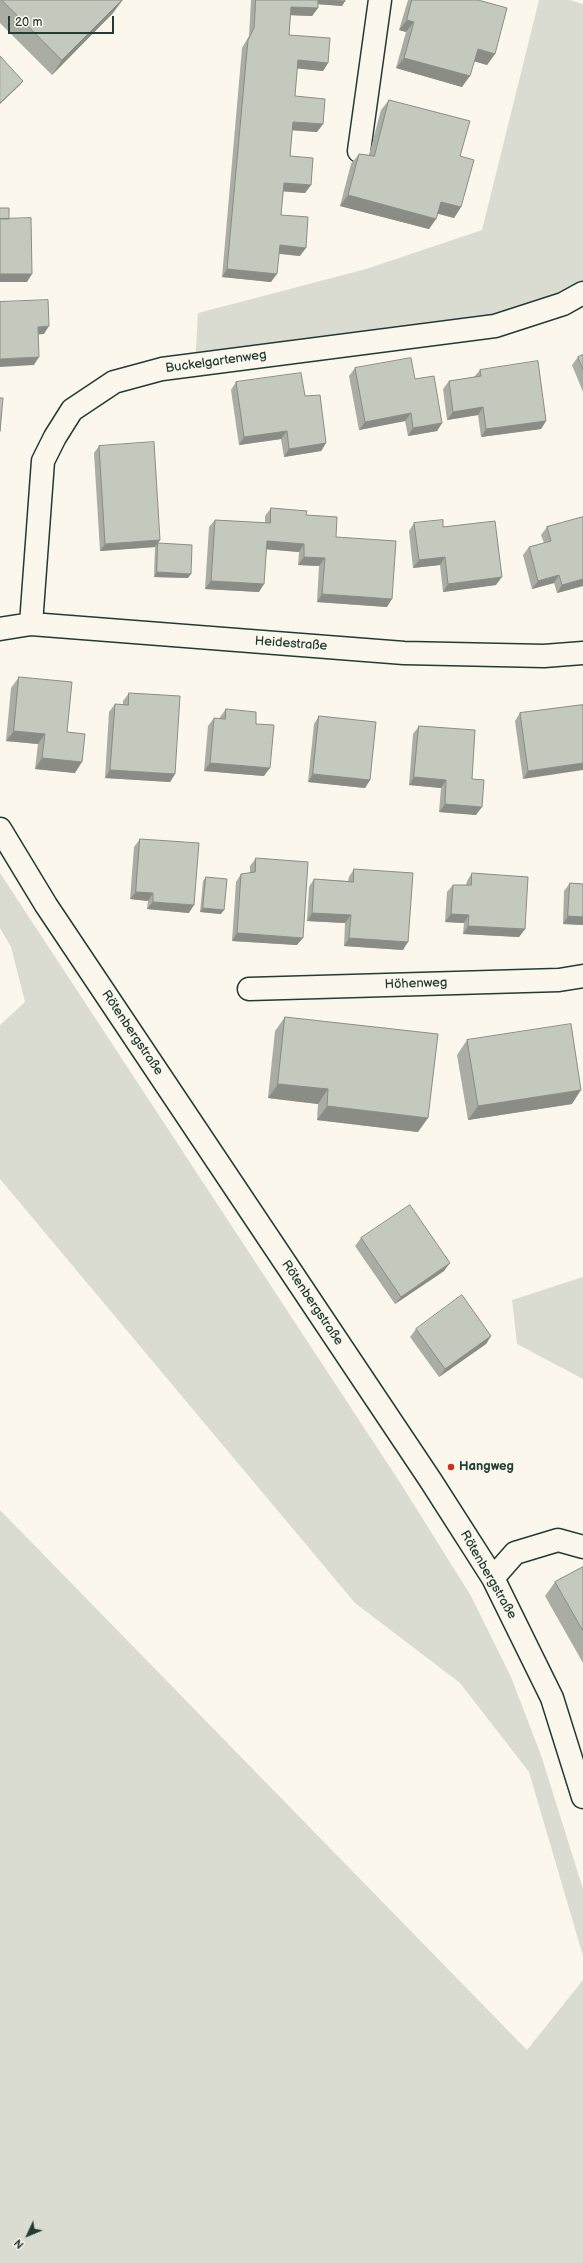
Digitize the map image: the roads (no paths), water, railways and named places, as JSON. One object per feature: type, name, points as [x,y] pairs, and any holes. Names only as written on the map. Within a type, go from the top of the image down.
[{"type":"street","points":[[360,151],[380,0]]},
{"type":"street","name":"Buckelgartenweg","points":[[31,624],[44,461],[54,437],[72,410],[114,382],[162,369],[495,326],[563,304],[583,293]]},
{"type":"street","name":"Heidestraße","points":[[0,629],[31,624],[404,653],[544,656],[583,653]]},
{"type":"street","name":"Rötenbergstraße","points":[[0,829],[46,905],[431,1481],[493,1578],[552,1698],[583,1798]]},
{"type":"street","name":"Höhenweg","points":[[249,989],[559,980],[583,976]]},
{"type":"street","points":[[493,1578],[515,1553],[558,1540],[583,1547]]},
{"type":"place","name":"Hangweg","points":[[451,1467]]}]
